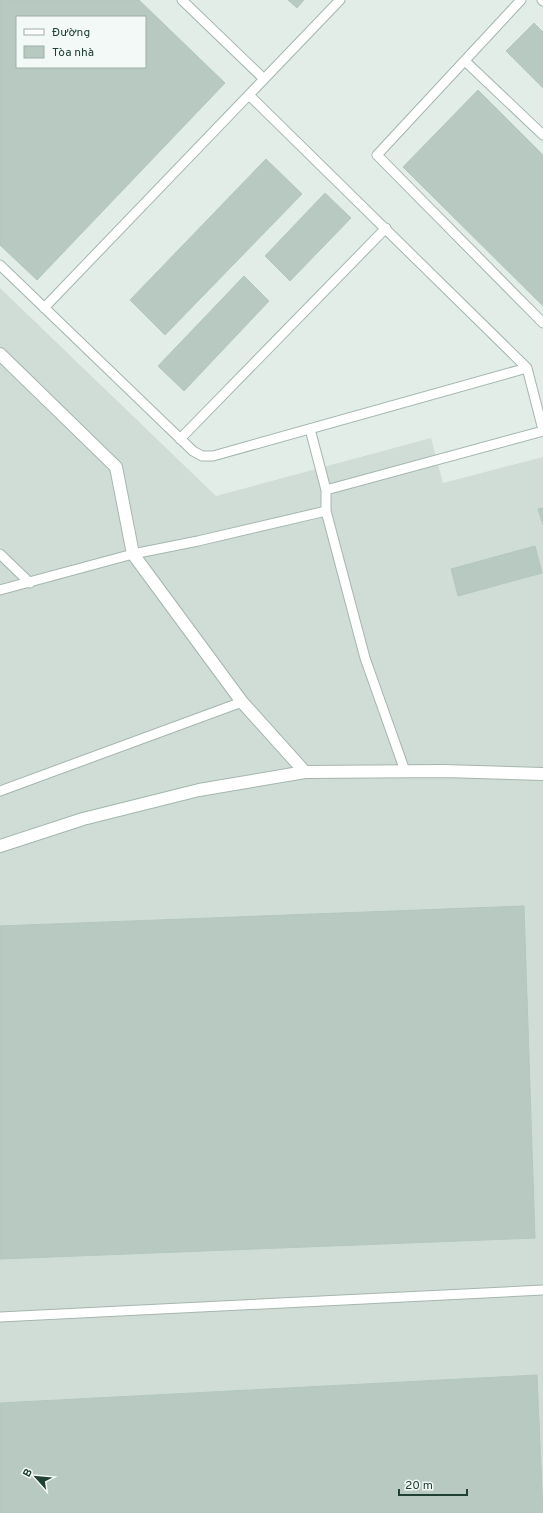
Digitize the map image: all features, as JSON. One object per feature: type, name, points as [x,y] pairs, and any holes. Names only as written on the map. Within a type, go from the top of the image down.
[{"type":"street","points":[[0,354],[116,467],[133,554],[242,702],[305,772]]},
{"type":"street","points":[[0,846],[83,819],[199,790],[305,772],[405,771],[543,774]]},
{"type":"lane","points":[[182,0],[264,79]]},
{"type":"lane","points":[[44,308],[340,0]]},
{"type":"lane","points":[[521,0],[377,155],[543,323]]},
{"type":"lane","points":[[465,61],[543,135]]},
{"type":"lane","points":[[248,95],[386,228],[527,368],[543,431],[326,490]]},
{"type":"lane","points":[[180,439],[386,228]]},
{"type":"lane","points":[[0,265],[180,439],[198,454],[207,457],[527,368]]},
{"type":"lane","points":[[310,429],[326,490],[326,511],[365,658],[405,771]]},
{"type":"lane","points":[[0,590],[133,554],[326,511]]},
{"type":"lane","points":[[0,554],[30,583]]},
{"type":"lane","points":[[0,791],[242,702]]},
{"type":"lane","points":[[0,1316],[543,1290]]},
{"type":"shaded area","points":[[0,288],[216,496],[431,438],[443,483],[543,457],[543,1513],[0,1513]]},
{"type":"building","points":[[0,0],[139,0],[225,83],[37,280],[0,245]]},
{"type":"building","points":[[288,0],[304,0],[297,8]]},
{"type":"building","points":[[534,23],[543,32],[543,88],[506,51]]},
{"type":"building","points":[[478,90],[543,155],[543,306],[403,167]]},
{"type":"building","points":[[266,159],[302,194],[165,335],[130,300]]},
{"type":"building","points":[[325,193],[351,218],[290,281],[265,256]]},
{"type":"building","points":[[244,276],[269,301],[184,391],[158,366]]},
{"type":"building","points":[[543,508],[543,525],[538,509]]},
{"type":"building","points":[[535,546],[542,573],[458,596],[451,569]]},
{"type":"building","points":[[524,906],[535,1238],[0,1259],[0,926]]},
{"type":"building","points":[[537,1375],[543,1513],[0,1513],[0,1403]]}]
